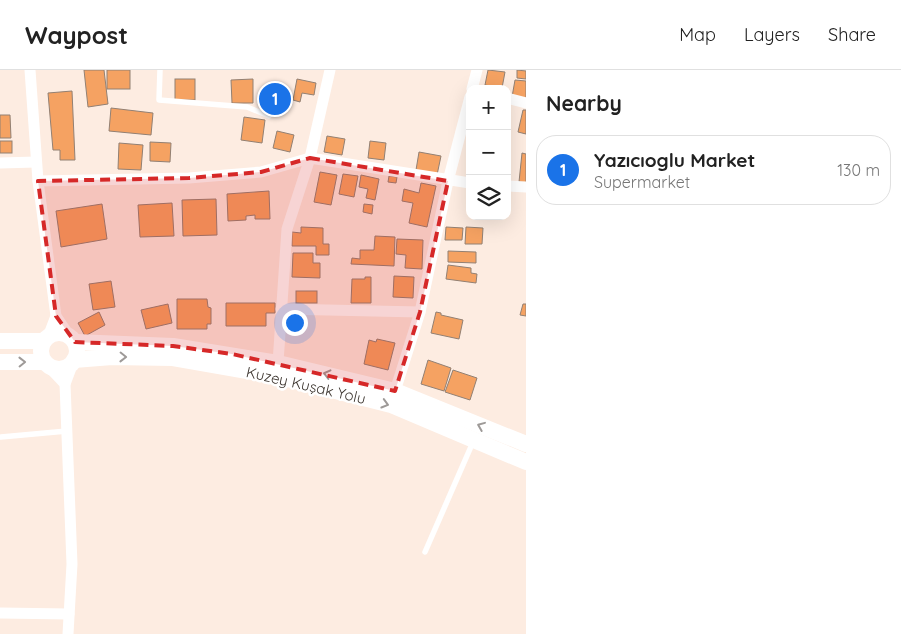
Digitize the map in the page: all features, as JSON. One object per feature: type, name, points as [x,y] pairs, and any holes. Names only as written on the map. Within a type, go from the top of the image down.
[{"type":"main road","points":[[0,342],[46,339],[59,333],[73,340],[77,355],[82,360],[65,368],[53,368],[46,364],[0,362]]},
{"type":"main road","points":[[46,339],[41,351],[46,364]]},
{"type":"main road","name":"Kuzey Kuşak Yolu","points":[[73,340],[173,346],[278,363],[395,391],[526,444]]},
{"type":"main road","name":"Kuzey Kuşak Yolu","points":[[82,360],[173,358],[276,376],[391,405],[526,462]]},
{"type":"street","points":[[30,70],[38,181],[56,316],[73,340]]},
{"type":"street","points":[[278,363],[287,228],[310,158],[330,70]]},
{"type":"street","points":[[473,85],[477,70]]},
{"type":"street","points":[[511,99],[526,103]]},
{"type":"street","points":[[395,391],[420,312],[448,181],[466,112]]},
{"type":"street","points":[[38,181],[198,178],[261,172],[310,158],[466,183]]},
{"type":"street","points":[[0,163],[36,162]]},
{"type":"street","points":[[511,186],[526,187]]},
{"type":"street","points":[[281,309],[420,312]]},
{"type":"street","points":[[46,339],[56,316]]},
{"type":"street","points":[[68,634],[72,564],[65,384],[82,360]]},
{"type":"street","points":[[46,364],[65,384]]},
{"type":"street","points":[[0,613],[69,614]]},
{"type":"lane","points":[[160,70],[159,100],[247,108],[269,116]]},
{"type":"lane","points":[[1,437],[67,431]]},
{"type":"lane","points":[[425,552],[474,440]]},
{"type":"highlighted area","points":[[310,158],[448,181],[420,312],[395,391],[232,354],[173,346],[75,342],[56,316],[38,181],[189,178],[261,172]]},
{"type":"building","points":[[84,70],[104,70],[108,104],[88,107]]},
{"type":"building","points":[[107,70],[130,70],[130,89],[107,89]]},
{"type":"building","points":[[488,70],[505,72],[503,85],[485,85]]},
{"type":"building","points":[[517,70],[526,71],[526,79],[517,78]]},
{"type":"building","points":[[175,79],[195,79],[195,100],[175,100]]},
{"type":"building","points":[[253,79],[253,103],[232,103],[231,80]]},
{"type":"building","points":[[297,79],[316,83],[314,95],[302,93],[300,102],[293,100]]},
{"type":"building","points":[[515,80],[526,81],[526,100],[512,97]]},
{"type":"building","points":[[72,91],[75,160],[60,160],[60,150],[53,150],[48,93]]},
{"type":"building","points":[[111,108],[153,113],[151,135],[109,131]]},
{"type":"building","points":[[523,110],[526,110],[526,134],[518,132]]},
{"type":"building","points":[[0,115],[10,115],[11,138],[0,138]]},
{"type":"building","points":[[244,117],[265,120],[262,143],[241,140]]},
{"type":"building","points":[[277,131],[294,135],[290,152],[273,148]]},
{"type":"building","points":[[327,136],[345,139],[342,155],[324,152]]},
{"type":"building","points":[[0,141],[12,141],[12,153],[0,153]]},
{"type":"building","points":[[370,141],[386,143],[384,160],[368,158]]},
{"type":"building","points":[[150,142],[171,143],[170,162],[150,161]]},
{"type":"building","points":[[119,143],[143,145],[141,170],[118,169]]},
{"type":"building","points":[[419,152],[441,156],[437,175],[416,170]]},
{"type":"building","points":[[522,153],[526,154],[526,183],[519,182]]},
{"type":"building","points":[[320,172],[337,175],[331,205],[314,202]]},
{"type":"building","points":[[343,174],[358,176],[354,197],[339,194]]},
{"type":"building","points":[[361,175],[379,179],[375,200],[366,198],[368,189],[359,187]]},
{"type":"building","points":[[389,176],[397,177],[396,183],[388,182]]},
{"type":"building","points":[[421,183],[436,186],[427,227],[409,223],[413,203],[402,201],[404,189],[419,193]]},
{"type":"building","points":[[269,191],[270,219],[255,219],[255,215],[246,216],[246,220],[228,221],[227,194]]},
{"type":"building","points":[[216,199],[217,235],[183,236],[182,200]]},
{"type":"building","points":[[172,203],[174,236],[140,237],[138,205]]},
{"type":"building","points":[[102,204],[107,239],[61,247],[56,211]]},
{"type":"building","points":[[364,204],[373,205],[372,214],[363,212]]},
{"type":"building","points":[[301,227],[323,228],[323,244],[329,244],[329,255],[316,255],[316,246],[292,246],[292,232],[301,233]]},
{"type":"building","points":[[446,227],[463,228],[462,240],[445,240]]},
{"type":"building","points":[[466,227],[483,228],[482,244],[465,244]]},
{"type":"building","points":[[375,236],[395,237],[394,266],[351,264],[352,258],[360,259],[360,250],[374,250]]},
{"type":"building","points":[[397,239],[423,240],[422,269],[405,268],[406,255],[396,254]]},
{"type":"building","points":[[448,251],[476,252],[476,263],[448,262]]},
{"type":"building","points":[[293,253],[313,253],[313,263],[320,263],[320,278],[292,277]]},
{"type":"building","points":[[448,265],[471,268],[471,273],[477,274],[476,283],[446,279]]},
{"type":"building","points":[[394,276],[414,277],[413,298],[393,297]]},
{"type":"building","points":[[365,277],[371,277],[371,303],[351,303],[352,279],[365,279]]},
{"type":"building","points":[[111,281],[115,307],[93,310],[89,284]]},
{"type":"building","points":[[296,291],[317,291],[317,303],[296,303]]},
{"type":"building","points":[[177,299],[207,299],[208,307],[211,308],[211,324],[207,324],[207,329],[177,329]]},
{"type":"building","points":[[226,303],[275,303],[275,313],[266,313],[266,326],[226,326]]},
{"type":"building","points":[[168,304],[172,323],[146,329],[141,310]]},
{"type":"building","points":[[523,304],[526,304],[526,316],[520,315]]},
{"type":"building","points":[[99,312],[105,325],[85,336],[78,323]]},
{"type":"building","points":[[436,312],[463,320],[459,339],[431,333]]},
{"type":"building","points":[[377,339],[395,343],[388,370],[364,364],[369,340],[376,342]]},
{"type":"building","points":[[428,360],[451,368],[444,391],[421,384]]},
{"type":"building","points":[[453,370],[477,378],[470,400],[445,392]]},
{"type":"place","name":"Yazıcıoglu Market","points":[[275,99]]}]
